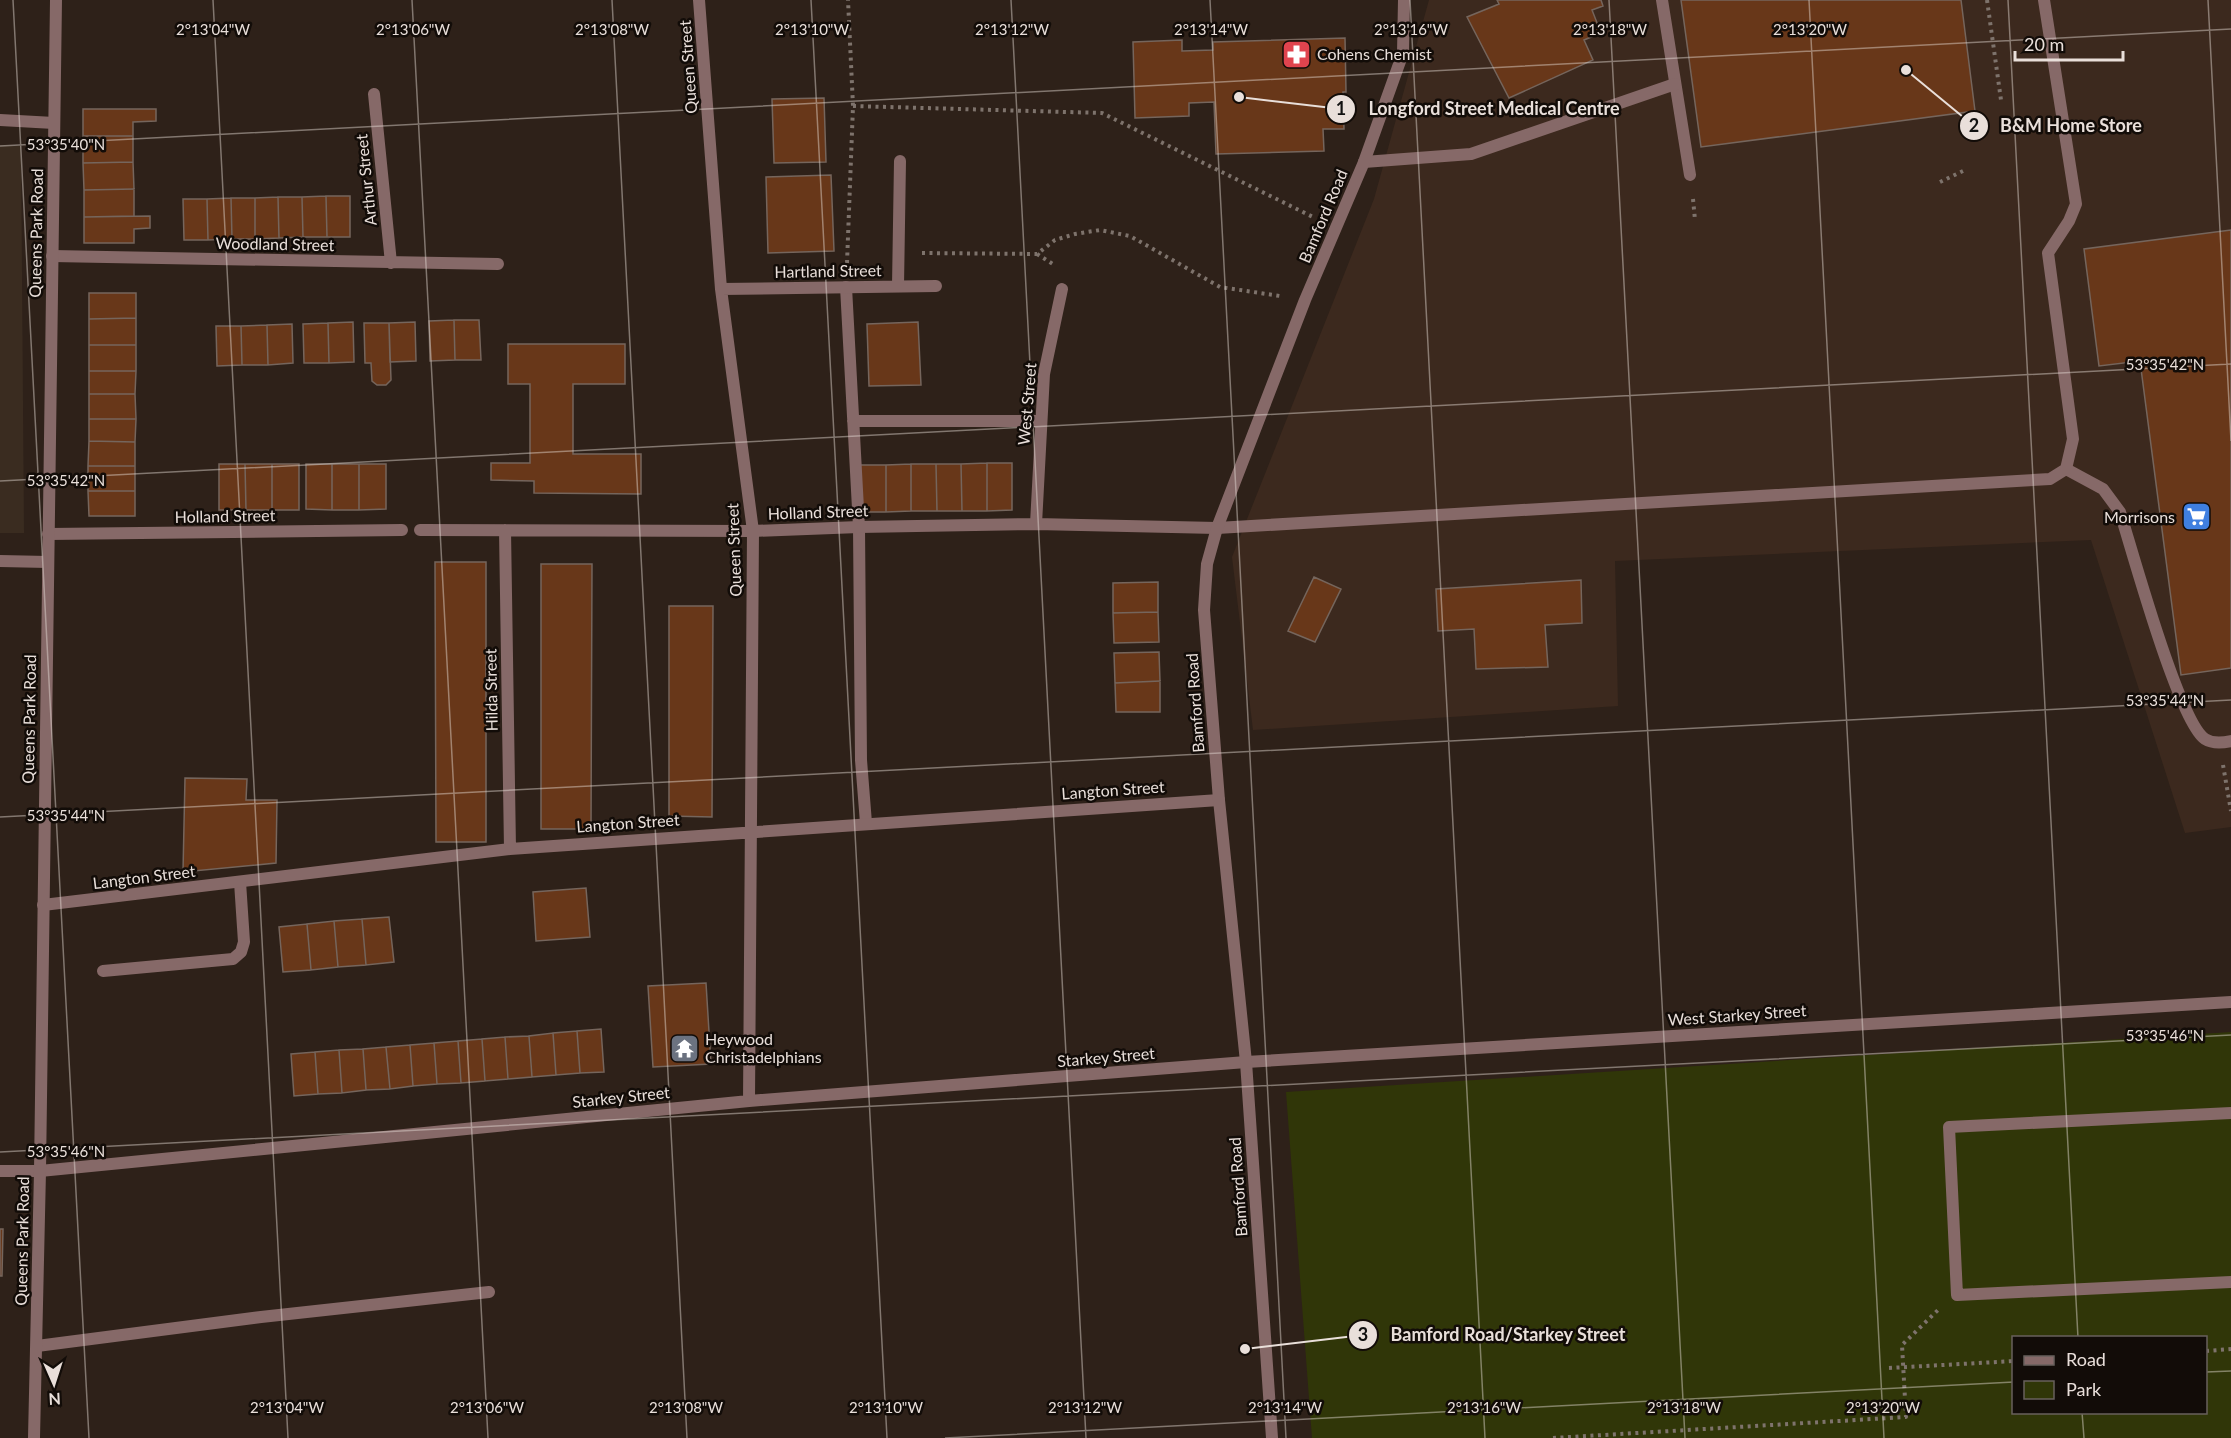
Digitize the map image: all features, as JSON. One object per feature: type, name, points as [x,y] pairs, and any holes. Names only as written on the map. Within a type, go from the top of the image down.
[{"type":"street","name":"Queens Park Road","points":[[34,1438],[40,1171],[56,0]]},
{"type":"street","name":"Queen Street","points":[[699,0],[721,289],[753,531],[749,1101]]},
{"type":"street","name":"Bamford Road","points":[[1272,1438],[1246,1062],[1219,800],[1204,610],[1207,564],[1217,528],[1305,300],[1364,162],[1402,53],[1404,0]]},
{"type":"street","points":[[1662,0],[1690,175]]},
{"type":"street","points":[[2044,0],[2076,204],[2069,221],[2048,253],[2073,439],[2066,469],[2103,489],[2120,512],[2173,677],[2195,729],[2205,740],[2225,742]]},
{"type":"street","points":[[1364,162],[1471,154],[1675,84]]},
{"type":"street","name":"Arthur Street","points":[[374,94],[391,263]]},
{"type":"street","points":[[0,120],[54,123]]},
{"type":"street","points":[[898,286],[900,161]]},
{"type":"street","name":"Woodland Street","points":[[52,256],[498,264]]},
{"type":"street","name":"Hartland Street","points":[[721,289],[936,286]]},
{"type":"street","points":[[846,287],[859,527],[861,760],[866,823]]},
{"type":"street","name":"West Street","points":[[1036,524],[1044,374],[1062,289]]},
{"type":"street","points":[[853,421],[1041,421]]},
{"type":"street","name":"Holland Street","points":[[420,530],[753,531],[1036,524],[1217,528],[2050,479],[2066,469]]},
{"type":"street","name":"Holland Street","points":[[48,534],[402,530]]},
{"type":"street","name":"Hilda Street","points":[[505,530],[510,849]]},
{"type":"street","points":[[0,561],[48,562]]},
{"type":"street","name":"Langton Street","points":[[43,905],[510,849],[1219,800]]},
{"type":"street","points":[[103,971],[233,959],[242,952],[244,942],[240,882]]},
{"type":"street","name":"West Starkey Street","points":[[1246,1062],[2231,1002]]},
{"type":"street","name":"Starkey Street","points":[[0,1171],[40,1171],[749,1101],[1246,1062]]},
{"type":"street","points":[[2231,1113],[1949,1127],[1957,1295],[2231,1282]]},
{"type":"street","points":[[37,1346],[261,1317],[489,1292]]},
{"type":"path","points":[[846,287],[853,106],[848,0]]},
{"type":"path","points":[[1987,0],[2001,100]]},
{"type":"path","points":[[853,106],[1102,113],[1336,228]]},
{"type":"path","points":[[1940,182],[1967,169]]},
{"type":"path","points":[[898,253],[1037,254],[1054,240],[1075,234],[1100,231],[1130,236],[1220,287],[1305,300]]},
{"type":"path","points":[[2225,742],[2231,811]]},
{"type":"path","points":[[1553,1438],[1906,1417],[1902,1345],[1957,1295]]},
{"type":"path","points":[[2207,1351],[2231,1349]]},
{"type":"path","points":[[1889,1368],[2012,1361]]},
{"type":"shaded area","points":[[1429,0],[2231,0],[2231,827],[2185,833],[2091,540],[1615,561],[1618,706],[1253,730],[1232,557],[1374,199]]},
{"type":"shaded area","points":[[0,145],[21,146],[24,533],[0,533]]},
{"type":"green space","points":[[2231,1032],[2231,1438],[1312,1438],[1286,1092]]},
{"type":"building","points":[[1497,0],[1601,0],[1603,6],[1592,10],[1601,33],[1584,40],[1593,60],[1509,98],[1467,17],[1499,4]]},
{"type":"building","points":[[1681,0],[1961,0],[1975,111],[1701,147]]},
{"type":"building","points":[[1345,38],[1344,129],[1323,129],[1324,151],[1216,154],[1214,102],[1189,103],[1189,116],[1135,118],[1133,42],[1182,40],[1182,51],[1213,50],[1213,42]]},
{"type":"building","points":[[824,98],[826,162],[774,163],[772,99]]},
{"type":"building","points":[[83,109],[156,109],[156,121],[133,122],[133,136],[83,136]]},
{"type":"building","points":[[83,136],[133,136],[133,162],[83,163]]},
{"type":"building","points":[[133,162],[134,189],[84,190],[83,163]]},
{"type":"building","points":[[831,175],[834,251],[768,253],[766,177]]},
{"type":"building","points":[[134,189],[134,216],[84,217],[84,190]]},
{"type":"building","points":[[326,196],[327,237],[303,237],[302,197]]},
{"type":"building","points":[[326,196],[350,196],[350,237],[327,237]]},
{"type":"building","points":[[278,197],[279,238],[255,239],[255,198]]},
{"type":"building","points":[[278,197],[302,197],[303,237],[279,238]]},
{"type":"building","points":[[231,198],[232,239],[208,240],[207,199]]},
{"type":"building","points":[[231,198],[255,198],[255,239],[232,239]]},
{"type":"building","points":[[183,199],[207,199],[208,240],[184,240]]},
{"type":"building","points":[[150,216],[150,228],[134,229],[134,243],[84,243],[84,217]]},
{"type":"building","name":"Morrisons","points":[[2231,230],[2231,668],[2181,675],[2140,361],[2099,366],[2084,249]]},
{"type":"building","points":[[89,293],[136,293],[136,318],[89,319]]},
{"type":"building","points":[[136,318],[136,345],[89,345],[89,319]]},
{"type":"building","points":[[454,320],[455,360],[430,361],[429,321]]},
{"type":"building","points":[[454,320],[479,320],[481,360],[455,360]]},
{"type":"building","points":[[353,322],[354,362],[329,363],[328,323]]},
{"type":"building","points":[[415,322],[416,361],[390,362],[389,323]]},
{"type":"building","points":[[918,322],[921,385],[869,386],[867,324]]},
{"type":"building","points":[[328,323],[329,363],[304,363],[303,324]]},
{"type":"building","points":[[364,323],[389,323],[391,380],[386,385],[377,385],[372,381],[371,363],[365,363]]},
{"type":"building","points":[[292,324],[293,363],[268,365],[267,325]]},
{"type":"building","points":[[267,325],[268,365],[242,365],[241,326]]},
{"type":"building","points":[[216,326],[241,326],[242,365],[217,366]]},
{"type":"building","points":[[508,344],[625,344],[625,384],[573,384],[573,454],[641,454],[641,494],[534,493],[534,481],[491,480],[491,463],[530,463],[530,384],[508,384]]},
{"type":"building","points":[[89,345],[136,345],[136,371],[89,371]]},
{"type":"building","points":[[89,371],[136,371],[135,394],[89,394]]},
{"type":"building","points":[[89,394],[135,394],[136,419],[89,419]]},
{"type":"building","points":[[89,419],[136,419],[135,442],[89,441]]},
{"type":"building","points":[[89,441],[135,442],[135,466],[88,466]]},
{"type":"building","points":[[987,463],[987,511],[962,511],[961,464]]},
{"type":"building","points":[[987,463],[1012,463],[1012,510],[987,511]]},
{"type":"building","points":[[219,464],[245,464],[246,510],[219,510]]},
{"type":"building","points":[[245,464],[272,464],[272,510],[246,510]]},
{"type":"building","points":[[272,464],[299,464],[299,510],[272,510]]},
{"type":"building","points":[[306,464],[332,464],[332,510],[306,509]]},
{"type":"building","points":[[332,464],[359,464],[359,510],[332,510]]},
{"type":"building","points":[[359,464],[386,464],[386,509],[359,510]]},
{"type":"building","points":[[911,464],[911,511],[886,512],[886,465]]},
{"type":"building","points":[[911,464],[936,464],[937,511],[911,511]]},
{"type":"building","points":[[936,464],[961,464],[962,511],[937,511]]},
{"type":"building","points":[[860,465],[886,465],[886,512],[861,512]]},
{"type":"building","points":[[88,466],[135,466],[135,491],[88,491]]},
{"type":"building","points":[[88,491],[135,491],[135,516],[89,516]]},
{"type":"building","points":[[435,562],[486,562],[486,842],[436,842]]},
{"type":"building","points":[[541,564],[592,564],[591,829],[541,829]]},
{"type":"building","points":[[1314,577],[1341,589],[1315,642],[1288,631]]},
{"type":"building","points":[[1581,580],[1582,623],[1545,625],[1548,667],[1476,669],[1474,629],[1438,631],[1436,589]]},
{"type":"building","points":[[1158,582],[1158,612],[1113,613],[1113,583]]},
{"type":"building","points":[[669,606],[713,606],[712,817],[669,816]]},
{"type":"building","points":[[1158,612],[1159,642],[1114,643],[1113,613]]},
{"type":"building","points":[[1159,652],[1160,681],[1115,683],[1114,653]]},
{"type":"building","points":[[1160,681],[1160,712],[1116,712],[1115,683]]},
{"type":"building","points":[[185,778],[247,779],[246,800],[277,800],[276,863],[183,872]]},
{"type":"building","points":[[586,888],[590,937],[536,941],[533,892]]},
{"type":"building","points":[[389,917],[394,962],[366,965],[362,919]]},
{"type":"building","points":[[362,919],[366,965],[338,967],[334,921]]},
{"type":"building","points":[[334,921],[338,967],[311,970],[307,924]]},
{"type":"building","points":[[307,924],[311,970],[283,972],[279,927]]},
{"type":"building","points":[[706,983],[711,1064],[653,1067],[648,986]]},
{"type":"building","points":[[601,1029],[604,1072],[580,1073],[577,1031]]},
{"type":"building","points":[[577,1031],[580,1073],[556,1075],[553,1033]]},
{"type":"building","points":[[553,1033],[556,1075],[532,1077],[529,1036]]},
{"type":"building","points":[[529,1036],[532,1077],[508,1079],[505,1037]]},
{"type":"building","points":[[505,1037],[508,1079],[485,1081],[482,1039]]},
{"type":"building","points":[[482,1039],[485,1081],[461,1083],[458,1041]]},
{"type":"building","points":[[458,1041],[461,1083],[437,1084],[434,1043]]},
{"type":"building","points":[[434,1043],[437,1084],[413,1086],[410,1045]]},
{"type":"building","points":[[410,1045],[413,1086],[390,1089],[386,1047]]},
{"type":"building","points":[[386,1047],[390,1089],[366,1090],[363,1049]]},
{"type":"building","points":[[363,1049],[366,1090],[342,1093],[339,1050]]},
{"type":"building","points":[[339,1050],[342,1093],[318,1094],[315,1052]]},
{"type":"building","points":[[315,1052],[318,1094],[294,1096],[291,1054]]},
{"type":"building","points":[[0,1229],[3,1229],[2,1276],[0,1276]]},
{"type":"place","name":"Cohens Chemist","points":[[1296,54]]},
{"type":"place","name":"B&M Home Store","points":[[1906,70]]},
{"type":"place","name":"Longford Street Medical Centre","points":[[1239,97]]},
{"type":"place","name":"Morrisons","points":[[2196,517]]},
{"type":"place","name":"Heywood Christadelphians","points":[[684,1048]]},
{"type":"place","name":"Bamford Road/Starkey Street","points":[[1245,1349]]}]
